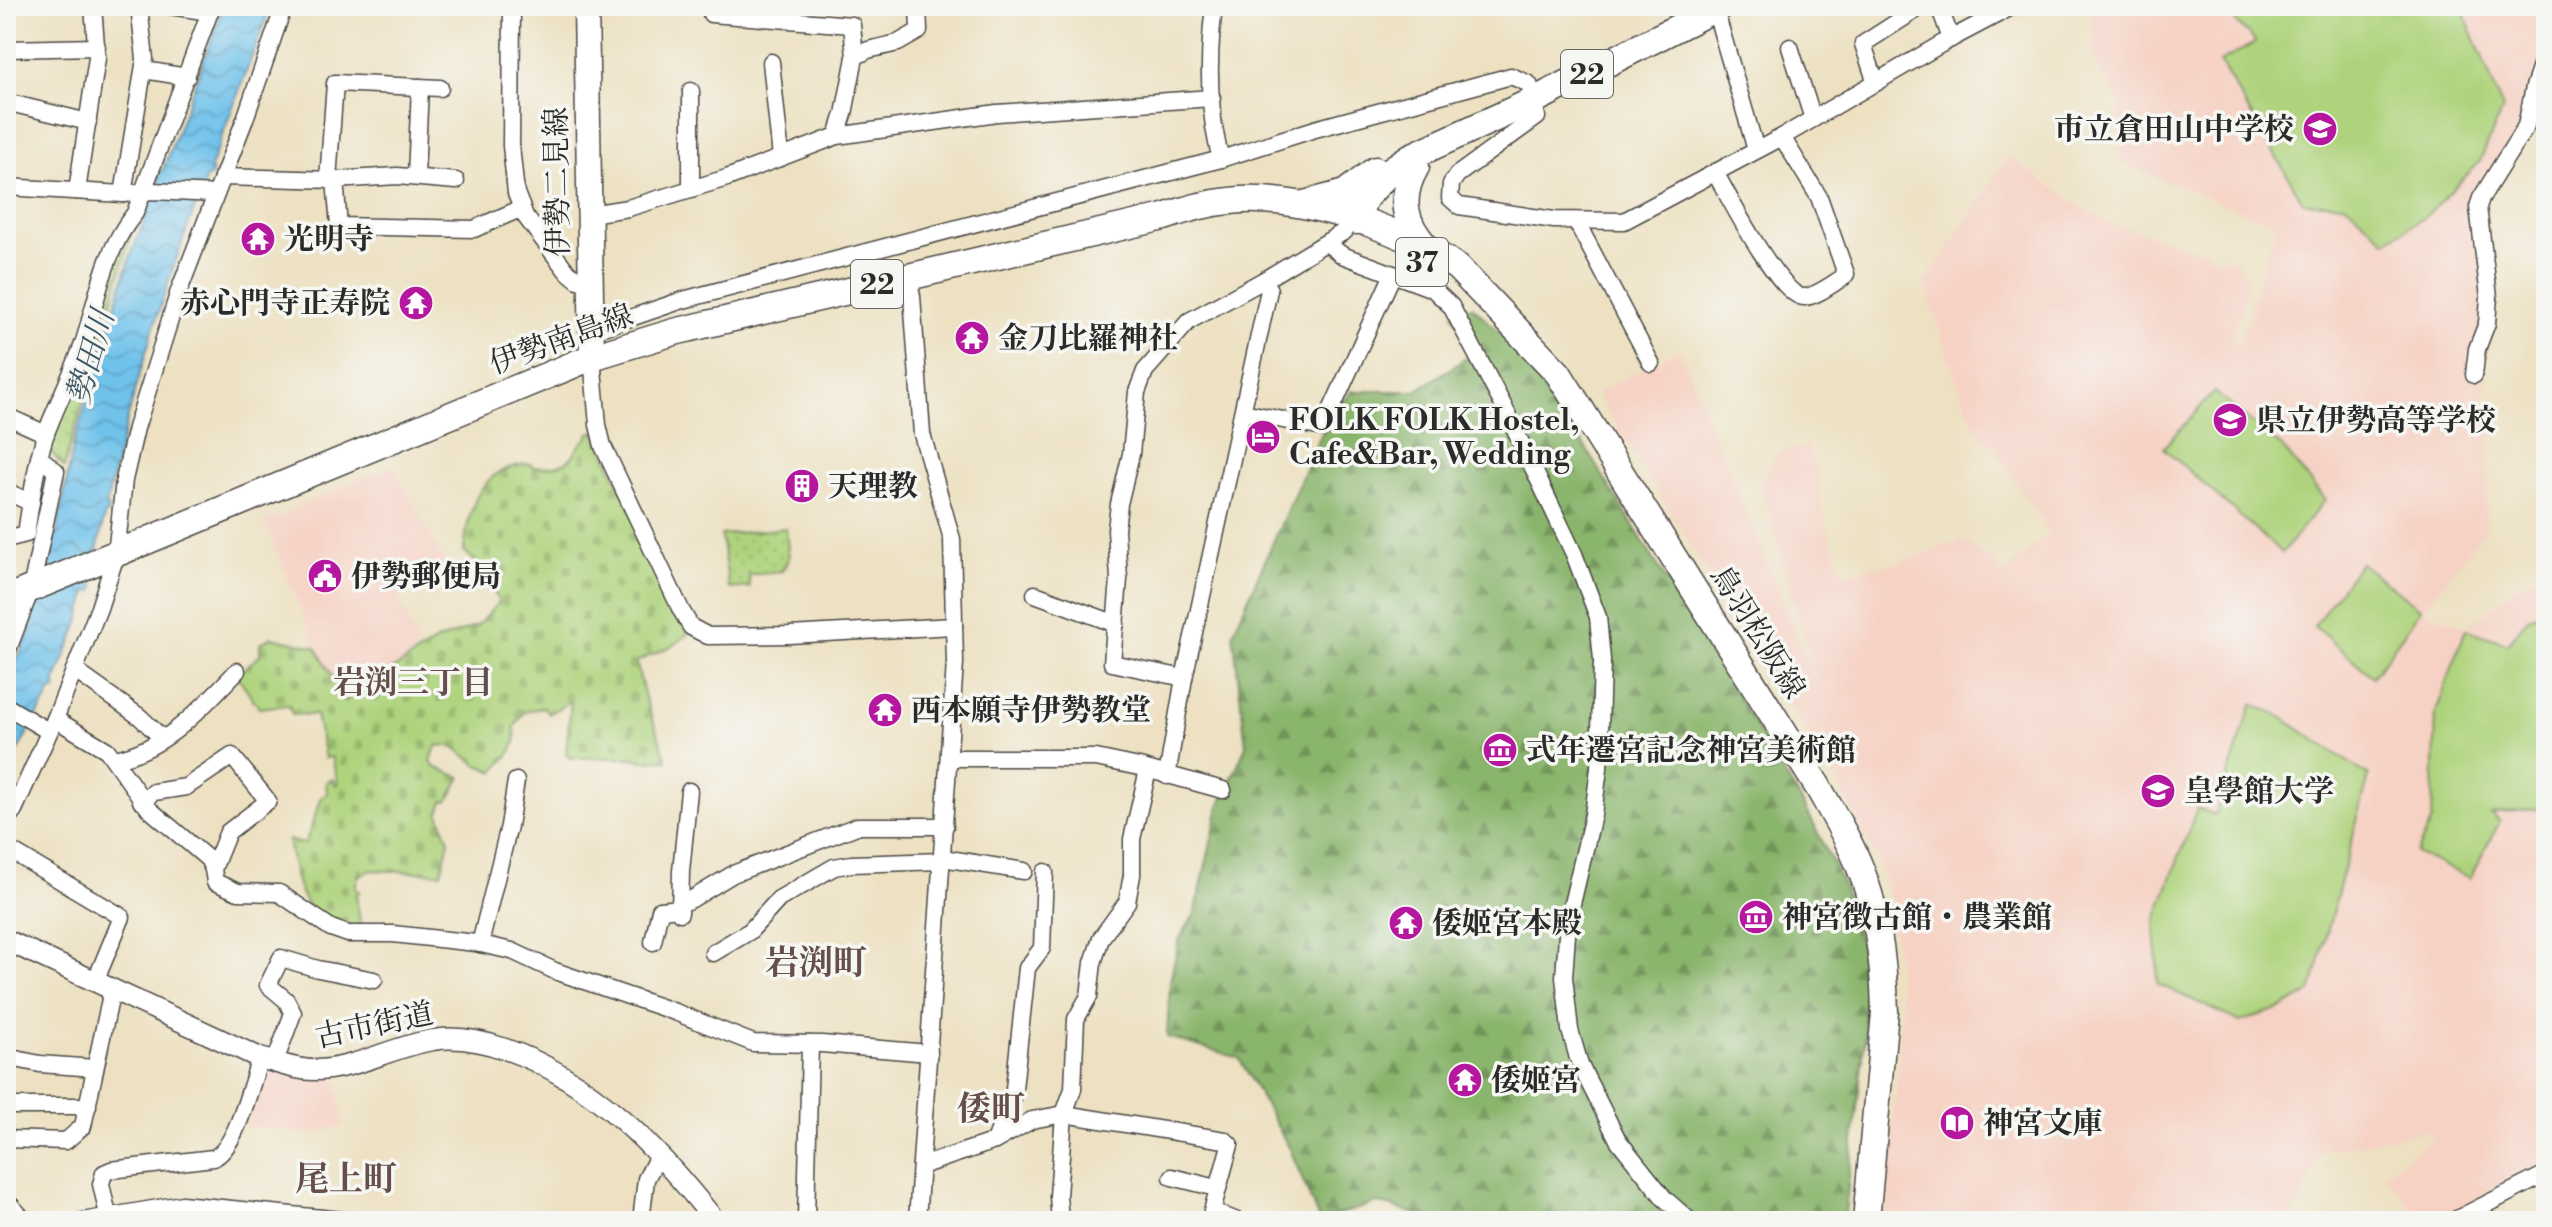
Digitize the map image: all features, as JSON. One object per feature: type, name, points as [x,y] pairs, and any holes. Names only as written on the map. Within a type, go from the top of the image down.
[{"type":"main road","name":"伊勢二見線","points":[[586,6],[592,344]]},
{"type":"main road","name":"22","points":[[1343,232],[1364,199],[1391,170],[1410,157],[1535,100],[1718,7]]},
{"type":"main road","name":"22","points":[[1343,232],[1376,208],[1399,181],[1452,139]]},
{"type":"main road","points":[[1297,205],[1345,193],[1388,160],[1452,139]]},
{"type":"main road","points":[[1416,167],[1406,191],[1405,211],[1412,229],[1430,250]]},
{"type":"main road","name":"伊勢南島線","points":[[6,599],[111,557],[592,344],[674,332],[1164,217],[1197,206],[1233,200],[1297,205],[1343,232]]},
{"type":"main road","name":"伊勢南島線","points":[[1164,217],[1234,212],[1291,218],[1343,232]]},
{"type":"main road","name":"鳥羽松阪線","points":[[1343,232],[1406,238],[1458,268],[1558,373],[1818,787],[1859,864],[1876,928],[1885,1012],[1866,1221]]},
{"type":"main road","name":"鳥羽松阪線","points":[[1343,232],[1438,270],[1494,304]]},
{"type":"street","points":[[77,191],[97,47],[93,6]]},
{"type":"street","points":[[123,194],[145,59],[139,6]]},
{"type":"street","points":[[6,539],[26,534],[46,434],[80,350],[106,266],[121,230],[147,191],[211,9],[170,6]]},
{"type":"street","points":[[6,820],[14,810],[99,608],[136,428],[211,193],[222,177],[284,6]]},
{"type":"street","points":[[512,6],[513,181],[522,208],[566,270],[578,280],[590,284]]},
{"type":"street","points":[[837,136],[855,57],[852,6]]},
{"type":"street","points":[[855,57],[868,50],[898,43],[919,31],[918,6]]},
{"type":"street","points":[[1214,6],[1210,33],[1212,98],[1214,133],[1221,159]]},
{"type":"street","points":[[1876,83],[1863,44],[1922,6]]},
{"type":"street","points":[[1939,6],[1951,39]]},
{"type":"street","points":[[954,626],[708,636],[691,627],[603,446],[598,425],[592,344],[683,300],[1221,159],[1315,129],[1511,76],[1529,84],[1537,117],[1457,175],[1451,184],[1450,198],[1459,206],[1576,221],[1624,221],[1782,137],[2013,6]]},
{"type":"street","points":[[1718,7],[1756,150]]},
{"type":"street","points":[[711,14],[852,25]]},
{"type":"street","points":[[6,49],[97,47]]},
{"type":"street","points":[[1790,47],[1813,119]]},
{"type":"street","points":[[2474,375],[2477,349],[2487,323],[2489,297],[2478,207],[2526,126],[2546,51]]},
{"type":"street","points":[[771,62],[781,158]]},
{"type":"street","points":[[144,70],[187,77]]},
{"type":"street","points":[[440,88],[335,83],[332,180],[339,226],[474,229],[522,208]]},
{"type":"street","points":[[416,176],[420,87]]},
{"type":"street","points":[[691,91],[691,189]]},
{"type":"street","points":[[590,214],[628,208],[691,189],[837,136],[997,113],[1212,98]]},
{"type":"street","points":[[6,102],[88,122]]},
{"type":"street","points":[[1715,172],[1775,274],[1798,296],[1805,298],[1846,274],[1819,197],[1782,137]]},
{"type":"street","points":[[222,177],[332,180],[416,176],[456,181]]},
{"type":"street","points":[[6,187],[123,194],[147,191],[211,193]]},
{"type":"street","points":[[1576,221],[1651,363]]},
{"type":"street","points":[[1343,232],[1342,255],[1433,289],[1451,306],[1504,407],[1574,554],[1598,617],[1602,660],[1599,768],[1593,815],[1568,921],[1564,977],[1570,1030],[1580,1065],[1618,1140],[1664,1198],[1690,1221]]},
{"type":"street","points":[[1184,678],[1112,663],[1120,563],[1116,530],[1131,454],[1137,392],[1145,371],[1196,315],[1264,280],[1343,232]]},
{"type":"street","points":[[1243,412],[1323,428],[1393,274]]},
{"type":"street","points":[[908,277],[922,434],[952,539],[955,663],[917,1221]]},
{"type":"street","points":[[1167,776],[1184,678],[1269,290],[1264,280]]},
{"type":"street","points":[[6,416],[46,434]]},
{"type":"street","points":[[6,655],[34,587],[48,521],[56,471],[39,457]]},
{"type":"street","points":[[6,491],[31,503]]},
{"type":"street","points":[[1035,594],[1116,624]]},
{"type":"street","points":[[74,670],[140,717],[163,739]]},
{"type":"street","points":[[115,759],[145,750],[163,739],[195,714],[237,671]]},
{"type":"street","points":[[6,706],[48,726],[95,741],[115,759],[141,801],[208,859],[216,884],[229,890],[279,893],[331,928],[348,934],[393,934],[480,944],[512,951],[555,971],[675,1012],[753,1043],[929,1053]]},
{"type":"street","points":[[141,801],[154,792],[186,787],[232,756],[268,801],[228,832],[213,869]]},
{"type":"street","points":[[949,758],[1096,758],[1223,790]]},
{"type":"street","points":[[1060,1221],[1058,1196],[1064,1114],[1073,1089],[1076,1019],[1089,996],[1093,963],[1101,938],[1127,902],[1132,875],[1132,839],[1148,770]]},
{"type":"street","points":[[480,944],[509,826],[516,781]]},
{"type":"street","points":[[680,908],[689,791]]},
{"type":"street","points":[[653,942],[660,910],[680,908],[733,874],[857,826],[945,826]]},
{"type":"street","points":[[6,848],[122,917],[104,986],[95,1068],[83,1126],[66,1141],[6,1139]]},
{"type":"street","points":[[713,953],[750,931],[779,899],[834,867],[943,859],[1024,871]]},
{"type":"street","points":[[995,1141],[1003,1105],[1013,1098],[1027,968],[1042,948],[1045,872]]},
{"type":"street","name":"古市街道","points":[[6,940],[268,1060],[317,1070],[340,1067],[435,1039],[462,1039],[493,1045],[531,1058],[578,1084],[606,1105],[658,1156],[715,1221]]},
{"type":"street","points":[[108,1215],[101,1184],[104,1173],[213,1158],[225,1150],[293,1013],[286,1000],[268,985],[281,958],[374,980]]},
{"type":"street","points":[[806,1221],[810,1044]]},
{"type":"street","points":[[6,1057],[40,1064],[95,1068]]},
{"type":"street","points":[[6,1106],[88,1106]]},
{"type":"street","points":[[921,1166],[995,1141],[1032,1120],[1064,1114],[1225,1140],[1230,1145],[1210,1216],[1237,1221]]},
{"type":"street","points":[[641,1221],[646,1179],[658,1156]]},
{"type":"street","points":[[2453,1221],[2546,1174]]},
{"type":"street","points":[[1172,1177],[1217,1188]]},
{"type":"street","points":[[6,1200],[25,1221]]},
{"type":"street","points":[[82,1221],[182,1204],[352,1221]]},
{"type":"shaded area","points":[[2097,6],[2546,6],[2546,64],[2528,114],[2472,205],[2489,328],[2484,412],[2491,428],[2485,530],[2423,611],[2467,628],[2529,577],[2546,579],[2546,1160],[2434,1221],[2422,1221],[2384,1174],[2433,1138],[2426,1131],[2322,1151],[2290,1221],[1884,1221],[1901,1006],[1892,907],[1880,865],[1836,779],[1597,394],[1679,349],[1819,690],[1760,483],[1779,453],[1808,445],[1818,475],[1822,509],[1842,574],[1908,560],[1961,540],[1991,558],[2003,575],[2049,533],[1994,447],[1978,432],[1954,376],[1925,283],[2008,156],[2084,209],[2110,223],[2207,252],[2213,260],[2228,258],[2237,262],[2248,278],[2248,286],[2231,343],[2240,343],[2276,224],[2121,163],[2119,103],[2094,58],[2091,12]]},
{"type":"shaded area","points":[[393,465],[446,565],[397,598],[416,638],[417,646],[411,658],[345,701],[316,647],[264,522]]},
{"type":"shaded area","points":[[262,1072],[335,1076],[344,1126],[307,1134],[244,1126]]},
{"type":"green space","points":[[2231,6],[2457,6],[2464,12],[2503,109],[2479,163],[2426,216],[2386,241],[2345,204],[2303,202],[2220,62],[2256,42],[2235,21]]},
{"type":"green space","points":[[135,222],[64,467],[49,450],[54,427],[118,251]]},
{"type":"green space","points":[[1472,306],[1507,339],[1548,386],[1806,809],[1843,884],[1863,953],[1865,1037],[1844,1221],[1441,1221],[1378,1203],[1319,1220],[1290,1149],[1239,1058],[1167,1037],[1170,982],[1179,940],[1195,914],[1219,807],[1246,746],[1233,633],[1329,420],[1352,391],[1416,391],[1474,353],[1453,314]]},
{"type":"green space","points":[[2214,392],[2282,447],[2325,500],[2282,553],[2163,448]]},
{"type":"green space","points":[[595,431],[688,634],[674,645],[636,662],[667,760],[570,758],[566,753],[571,701],[549,714],[544,707],[524,712],[514,728],[514,746],[494,772],[476,764],[453,747],[436,746],[431,761],[434,767],[461,777],[448,801],[443,801],[439,813],[449,841],[441,873],[372,870],[358,876],[355,888],[359,891],[356,896],[361,928],[329,924],[310,908],[299,888],[288,840],[305,844],[322,797],[327,794],[326,782],[332,779],[338,784],[332,757],[325,758],[316,715],[292,714],[289,705],[259,708],[237,675],[260,655],[260,643],[272,637],[316,647],[346,701],[436,641],[477,626],[499,602],[482,567],[464,551],[469,519],[480,492],[500,472],[514,467],[563,464],[588,434]]},
{"type":"green space","points":[[786,528],[789,558],[782,571],[749,575],[750,587],[729,589],[721,535]]},
{"type":"green space","points":[[2360,563],[2421,609],[2373,677],[2314,626]]},
{"type":"green space","points":[[2546,609],[2546,808],[2490,814],[2500,821],[2470,878],[2416,853],[2432,821],[2436,712],[2466,629],[2508,644],[2527,619]]},
{"type":"green space","points":[[2252,704],[2281,717],[2369,776],[2311,992],[2281,1008],[2240,1022],[2158,984],[2155,922],[2197,808],[2215,815]]},
{"type":"water","points":[[224,6],[271,6],[210,168],[213,171],[211,177],[207,176],[177,257],[150,339],[106,506],[108,513],[105,513],[90,583],[95,586],[93,592],[88,590],[79,623],[54,684],[57,687],[52,690],[6,771],[6,683],[26,640],[55,542],[49,540],[50,535],[56,536],[74,443],[130,258],[160,178],[155,176],[157,171],[162,172]]},
{"type":"place","name":"市立倉田山中学校","points":[[2320,129]]},
{"type":"place","name":"光明寺","points":[[258,239]]},
{"type":"place","name":"赤心門寺正寿院","points":[[416,303]]},
{"type":"place","name":"金刀比羅神社","points":[[972,338]]},
{"type":"place","name":"県立伊勢高等学校","points":[[2230,420]]},
{"type":"place","name":"FOLK FOLK Hostel, Cafe&Bar, Wedding","points":[[1263,437]]},
{"type":"place","name":"天理教","points":[[802,486]]},
{"type":"place","name":"伊勢郵便局","points":[[325,576]]},
{"type":"place","name":"西本願寺伊勢教堂","points":[[885,710]]},
{"type":"place","name":"式年遷宮記念神宮美術館","points":[[1500,750]]},
{"type":"place","name":"皇學館大学","points":[[2158,791]]},
{"type":"place","name":"神宮徴古館・農業館","points":[[1756,917]]},
{"type":"place","name":"倭姬宮本殿","points":[[1406,923]]},
{"type":"place","name":"倭姬宮","points":[[1465,1080]]},
{"type":"place","name":"神宮文庫","points":[[1957,1123]]},
{"type":"district","name":"岩渕三丁目","points":[[413,682]]},
{"type":"district","name":"岩渕町","points":[[816,962]]},
{"type":"district","name":"倭町","points":[[991,1108]]},
{"type":"district","name":"尾上町","points":[[346,1178]]},
{"type":"water label","name":"勢田川","points":[[90,357]]}]
